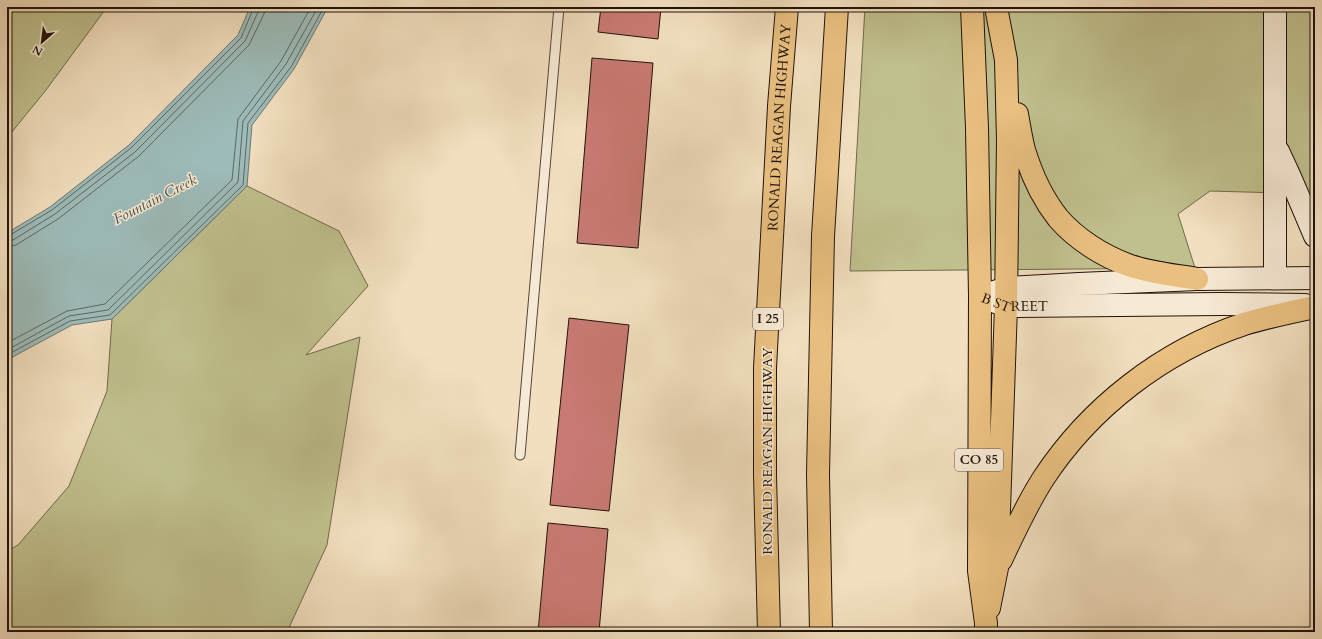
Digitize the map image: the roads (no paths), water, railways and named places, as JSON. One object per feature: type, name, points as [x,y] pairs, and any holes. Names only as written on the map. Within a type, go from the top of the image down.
[{"type":"main road","name":"RONALD REAGAN HIGHWAY","points":[[769,632],[765,474],[765,368],[779,106],[787,7]]},
{"type":"main road","points":[[821,632],[818,474],[823,236],[837,7]]},
{"type":"main road","name":"CO 85","points":[[972,7],[977,128],[980,296],[979,571],[986,627]]},
{"type":"main road","name":"CO 85","points":[[986,627],[998,568],[1006,297],[1008,148],[1006,60],[996,7]]},
{"type":"main road","points":[[1275,7],[1275,278]]},
{"type":"main road","points":[[1006,60],[1024,150],[1044,196],[1059,218],[1080,238],[1111,258],[1129,266],[1197,279]]},
{"type":"main road","points":[[1275,145],[1315,236]]},
{"type":"main road","name":"B STREET","points":[[1006,297],[1197,279],[1315,278]]},
{"type":"main road","name":"B STREET","points":[[980,296],[1315,306]]},
{"type":"main road","points":[[998,568],[1027,506],[1044,478],[1080,430],[1127,388],[1181,352],[1211,337],[1244,324],[1315,306]]},
{"type":"lane","points":[[520,455],[559,7]]},
{"type":"water","name":"Fountain Creek","points":[[250,7],[328,7],[294,69],[252,125],[247,186],[112,319],[72,325],[7,360],[7,233],[50,207],[129,145],[238,35]]}]
